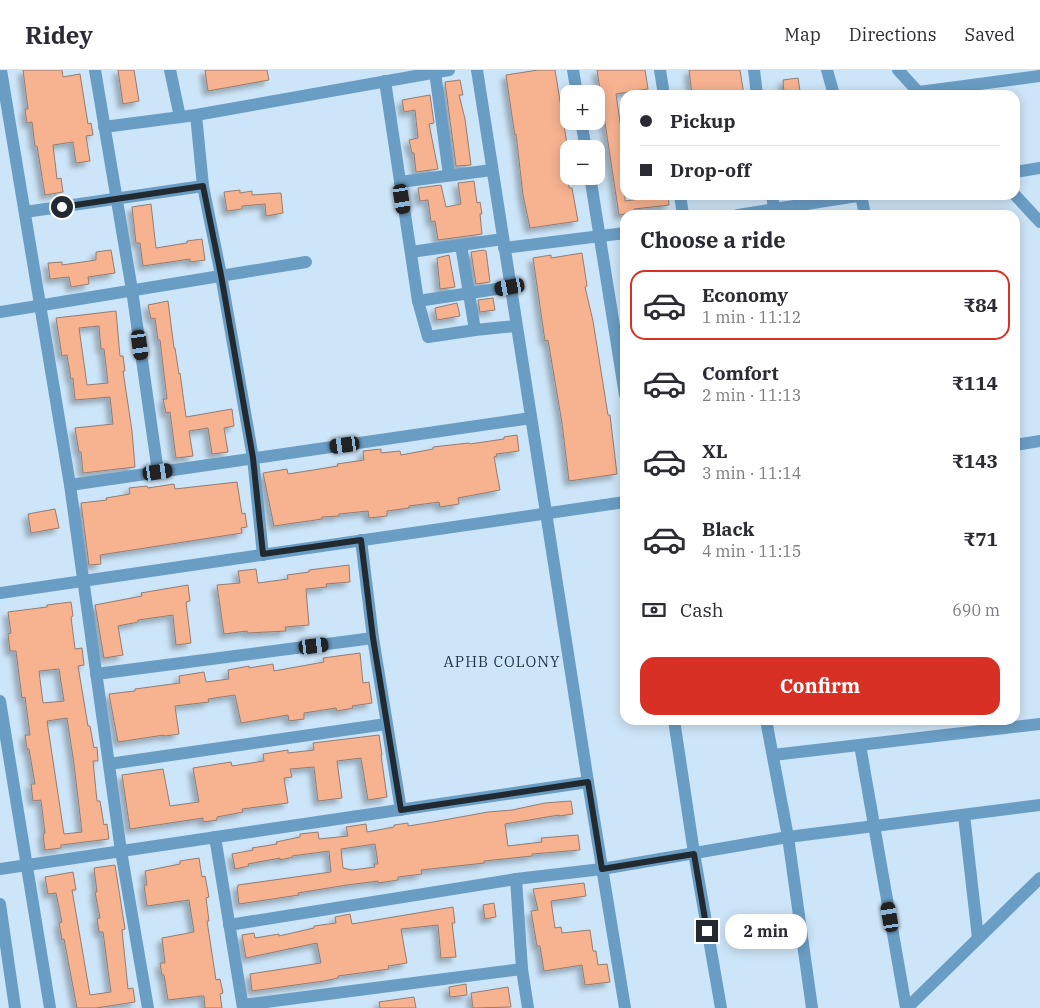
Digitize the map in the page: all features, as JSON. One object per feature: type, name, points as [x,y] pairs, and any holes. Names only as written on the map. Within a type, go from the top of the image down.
[{"type":"street","points":[[1,70],[70,485],[121,852],[148,1008]]},
{"type":"street","points":[[95,70],[132,290],[158,472]]},
{"type":"street","points":[[170,70],[180,117]]},
{"type":"street","points":[[104,127],[196,115],[449,70]]},
{"type":"street","points":[[477,70],[625,1008]]},
{"type":"street","points":[[573,70],[576,85]]},
{"type":"street","points":[[660,70],[663,90]]},
{"type":"street","points":[[754,70],[756,90]]},
{"type":"street","points":[[827,70],[833,90]]},
{"type":"street","points":[[898,70],[916,90]]},
{"type":"street","points":[[435,72],[450,176]]},
{"type":"street","points":[[944,90],[1038,74]]},
{"type":"street","points":[[385,82],[418,301],[428,337],[516,326]]},
{"type":"street","points":[[196,115],[203,186],[221,275],[253,458],[263,554]]},
{"type":"street","points":[[1020,171],[1040,168]]},
{"type":"street","points":[[400,182],[492,170]]},
{"type":"street","points":[[591,185],[620,363]]},
{"type":"street","points":[[25,212],[203,186]]},
{"type":"street","points":[[785,210],[836,200]]},
{"type":"street","points":[[1020,200],[1040,222]]},
{"type":"street","points":[[410,252],[461,245],[504,244],[620,234]]},
{"type":"street","points":[[461,245],[475,330]]},
{"type":"street","points":[[0,312],[306,262]]},
{"type":"street","points":[[418,301],[510,287]]},
{"type":"street","points":[[70,485],[531,418]]},
{"type":"street","points":[[1020,444],[1040,442]]},
{"type":"street","points":[[0,593],[620,503]]},
{"type":"street","points":[[361,540],[373,638],[401,810]]},
{"type":"street","points":[[96,674],[373,638]]},
{"type":"street","points":[[0,700],[50,1008]]},
{"type":"street","points":[[1020,723],[1040,724]]},
{"type":"street","points":[[109,764],[386,724]]},
{"type":"street","points":[[675,725],[694,854],[721,1008]]},
{"type":"street","points":[[767,725],[788,837],[812,1008]]},
{"type":"street","points":[[773,755],[999,725]]},
{"type":"street","points":[[860,744],[907,1008]]},
{"type":"street","points":[[0,869],[588,782]]},
{"type":"street","points":[[229,925],[516,879],[602,869],[788,837],[1040,805]]},
{"type":"street","points":[[964,815],[978,938]]},
{"type":"street","points":[[215,838],[243,1006],[522,969]]},
{"type":"street","points":[[907,1008],[1040,878]]},
{"type":"street","points":[[516,879],[522,969],[528,1008]]},
{"type":"street","points":[[0,904],[15,1008]]},
{"type":"building","points":[[23,70],[62,70],[63,77],[80,74],[88,124],[91,123],[93,135],[86,136],[90,161],[76,163],[73,142],[53,145],[57,179],[61,178],[63,192],[45,195],[32,122],[27,123],[25,109],[28,109]]},
{"type":"building","points":[[118,70],[134,70],[139,101],[123,104]]},
{"type":"building","points":[[205,70],[267,70],[269,80],[208,91]]},
{"type":"building","points":[[538,70],[555,70],[560,101],[560,130],[565,130],[566,140],[560,140],[560,185],[569,185],[569,188],[572,188],[578,221],[530,228],[523,195],[516,134],[506,75]]},
{"type":"building","points":[[597,70],[645,70],[648,89],[620,90],[620,93],[616,94],[620,122],[620,200],[668,200],[669,205],[620,210],[620,215],[605,123],[605,85],[599,85]]},
{"type":"building","points":[[689,70],[740,70],[743,90],[691,90]]},
{"type":"building","points":[[798,78],[800,90],[784,90],[783,80]]},
{"type":"building","points":[[460,80],[463,95],[459,95],[465,119],[471,165],[456,166],[445,82]]},
{"type":"building","points":[[430,95],[434,123],[429,124],[438,169],[416,172],[414,153],[412,153],[409,140],[418,138],[415,110],[404,112],[402,100]]},
{"type":"building","points":[[474,181],[477,203],[480,202],[482,214],[480,214],[482,234],[438,240],[435,221],[431,222],[428,200],[420,201],[418,188],[441,185],[446,207],[461,204],[458,183]]},
{"type":"building","points":[[240,190],[240,193],[252,191],[252,195],[281,193],[283,213],[266,216],[265,204],[242,206],[242,209],[227,211],[224,192]]},
{"type":"building","points":[[151,204],[156,248],[202,239],[205,260],[190,262],[190,259],[143,266],[140,243],[136,243],[132,207]]},
{"type":"building","points":[[111,250],[115,273],[88,277],[89,284],[71,287],[69,277],[50,279],[48,263],[62,262],[62,265],[96,260],[96,252]]},
{"type":"building","points":[[486,251],[490,282],[476,284],[471,252]]},
{"type":"building","points":[[582,253],[587,286],[585,287],[593,321],[608,415],[610,415],[617,474],[569,481],[562,423],[548,340],[545,341],[533,258],[551,255],[551,258]]},
{"type":"building","points":[[449,255],[455,287],[440,289],[437,258]]},
{"type":"building","points":[[493,298],[495,310],[480,312],[478,300]]},
{"type":"building","points":[[168,301],[186,417],[232,409],[234,426],[224,428],[228,452],[212,454],[208,428],[189,431],[193,456],[176,458],[170,412],[166,413],[163,399],[167,399],[160,340],[158,340],[155,318],[151,319],[148,305]]},
{"type":"building","points":[[457,303],[460,316],[437,320],[435,308]]},
{"type":"building","points":[[116,311],[120,356],[123,356],[125,371],[123,371],[135,467],[83,473],[81,452],[79,452],[75,428],[113,424],[110,397],[75,400],[73,378],[71,379],[67,355],[62,356],[56,318]],"holes":[[[99,326],[101,349],[104,349],[108,383],[87,385],[79,328]]]},
{"type":"building","points":[[517,435],[519,451],[496,454],[497,456],[494,457],[500,490],[458,498],[459,504],[440,507],[439,502],[387,511],[387,516],[369,518],[368,511],[339,514],[339,516],[322,517],[322,519],[274,526],[263,473],[287,469],[288,474],[338,466],[337,464],[364,460],[363,451],[381,449],[381,453],[400,451],[401,455],[433,449],[433,447],[470,444]]},
{"type":"building","points":[[237,482],[242,514],[245,513],[247,527],[241,528],[242,533],[100,555],[101,564],[89,565],[81,503],[107,500],[106,498],[130,494],[129,488],[147,486],[148,488],[174,484],[175,489]]},
{"type":"building","points":[[55,509],[59,528],[31,533],[28,514]]},
{"type":"building","points":[[349,565],[350,582],[326,584],[327,587],[306,589],[309,625],[285,627],[286,631],[248,633],[247,631],[224,634],[217,585],[240,583],[238,571],[256,569],[258,583],[288,579],[287,575],[309,572],[309,570]]},
{"type":"building","points":[[188,585],[190,601],[186,602],[191,643],[176,645],[173,615],[138,620],[138,622],[118,626],[123,655],[104,658],[95,605],[142,596],[141,593]]},
{"type":"building","points":[[71,602],[75,649],[82,648],[84,665],[78,666],[88,726],[90,726],[94,748],[97,747],[98,761],[93,761],[97,801],[100,801],[104,825],[107,824],[109,839],[61,845],[61,848],[45,850],[41,800],[33,801],[31,784],[35,784],[25,735],[30,735],[25,697],[22,698],[16,651],[10,651],[8,634],[11,633],[8,612],[47,607],[47,605]],"holes":[[[59,669],[64,701],[43,703],[39,671]],[[67,718],[82,832],[64,834],[47,721]]]},
{"type":"building","points":[[360,653],[363,683],[369,682],[372,703],[352,706],[353,708],[337,711],[336,708],[304,713],[304,719],[289,721],[288,715],[241,723],[235,695],[208,699],[209,702],[175,706],[179,734],[118,742],[109,694],[180,683],[179,676],[204,672],[206,682],[229,679],[228,670],[249,666],[249,668],[273,664],[274,671],[324,662],[323,658]]},
{"type":"building","points":[[379,735],[387,797],[368,800],[361,758],[337,761],[342,798],[318,801],[314,767],[290,769],[292,777],[284,778],[288,803],[242,809],[243,812],[217,817],[217,820],[203,822],[203,818],[130,829],[122,775],[163,769],[170,806],[199,802],[193,768],[231,762],[232,766],[264,761],[263,754],[288,750],[288,753],[314,750],[313,743]]},
{"type":"building","points":[[571,801],[573,814],[505,824],[508,846],[542,842],[541,838],[578,835],[580,850],[532,854],[532,856],[484,861],[484,863],[421,870],[422,874],[398,877],[398,880],[347,885],[298,893],[299,895],[239,904],[238,885],[331,872],[329,851],[248,864],[249,866],[235,869],[232,854],[253,850],[252,848],[277,844],[276,842],[300,837],[300,834],[318,832],[319,839],[348,836],[346,827],[366,824],[367,832],[394,827],[394,825],[408,823],[408,826],[545,803]],"holes":[[[375,844],[378,864],[374,864],[375,867],[352,870],[343,868],[341,849]]]},
{"type":"building","points":[[199,858],[202,877],[205,876],[209,897],[206,898],[209,921],[207,921],[216,980],[220,979],[223,993],[220,994],[222,1008],[205,1008],[204,996],[168,1000],[160,963],[165,963],[162,938],[194,932],[189,900],[147,906],[144,885],[147,885],[145,871],[180,864],[180,861]]},
{"type":"building","points":[[115,865],[125,929],[122,930],[128,989],[133,988],[135,1002],[96,1008],[77,1008],[64,939],[62,940],[59,923],[62,922],[56,893],[48,894],[45,877],[73,872],[76,890],[72,890],[90,995],[111,992],[103,932],[99,932],[97,919],[100,918],[95,892],[97,892],[94,868]]},
{"type":"building","points":[[584,883],[586,896],[551,901],[555,928],[561,927],[562,933],[590,930],[593,951],[596,951],[598,965],[607,964],[610,982],[585,985],[582,965],[544,971],[540,946],[537,946],[531,911],[538,910],[533,889]]},
{"type":"building","points":[[494,903],[496,917],[485,919],[483,905]]},
{"type":"building","points":[[453,907],[455,923],[452,923],[456,957],[441,958],[438,925],[401,929],[407,963],[388,966],[389,969],[338,976],[338,978],[324,981],[252,991],[250,974],[321,963],[317,943],[246,958],[242,935],[254,933],[255,938],[279,934],[279,936],[314,928],[314,926],[336,923],[335,917],[350,914],[352,924]]},
{"type":"building","points":[[466,984],[467,995],[450,997],[449,987]]},
{"type":"building","points":[[508,987],[511,1007],[473,1008],[471,993]]},
{"type":"building","points":[[414,997],[416,1008],[380,1008],[379,1002]]},
{"type":"district","name":"APHB COLONY","points":[[502,661]]},
{"type":"route","points":[[62,207],[203,186],[221,275],[253,458],[263,554],[361,540],[373,638],[401,810],[588,782],[602,869],[694,854],[707,931]]}]
